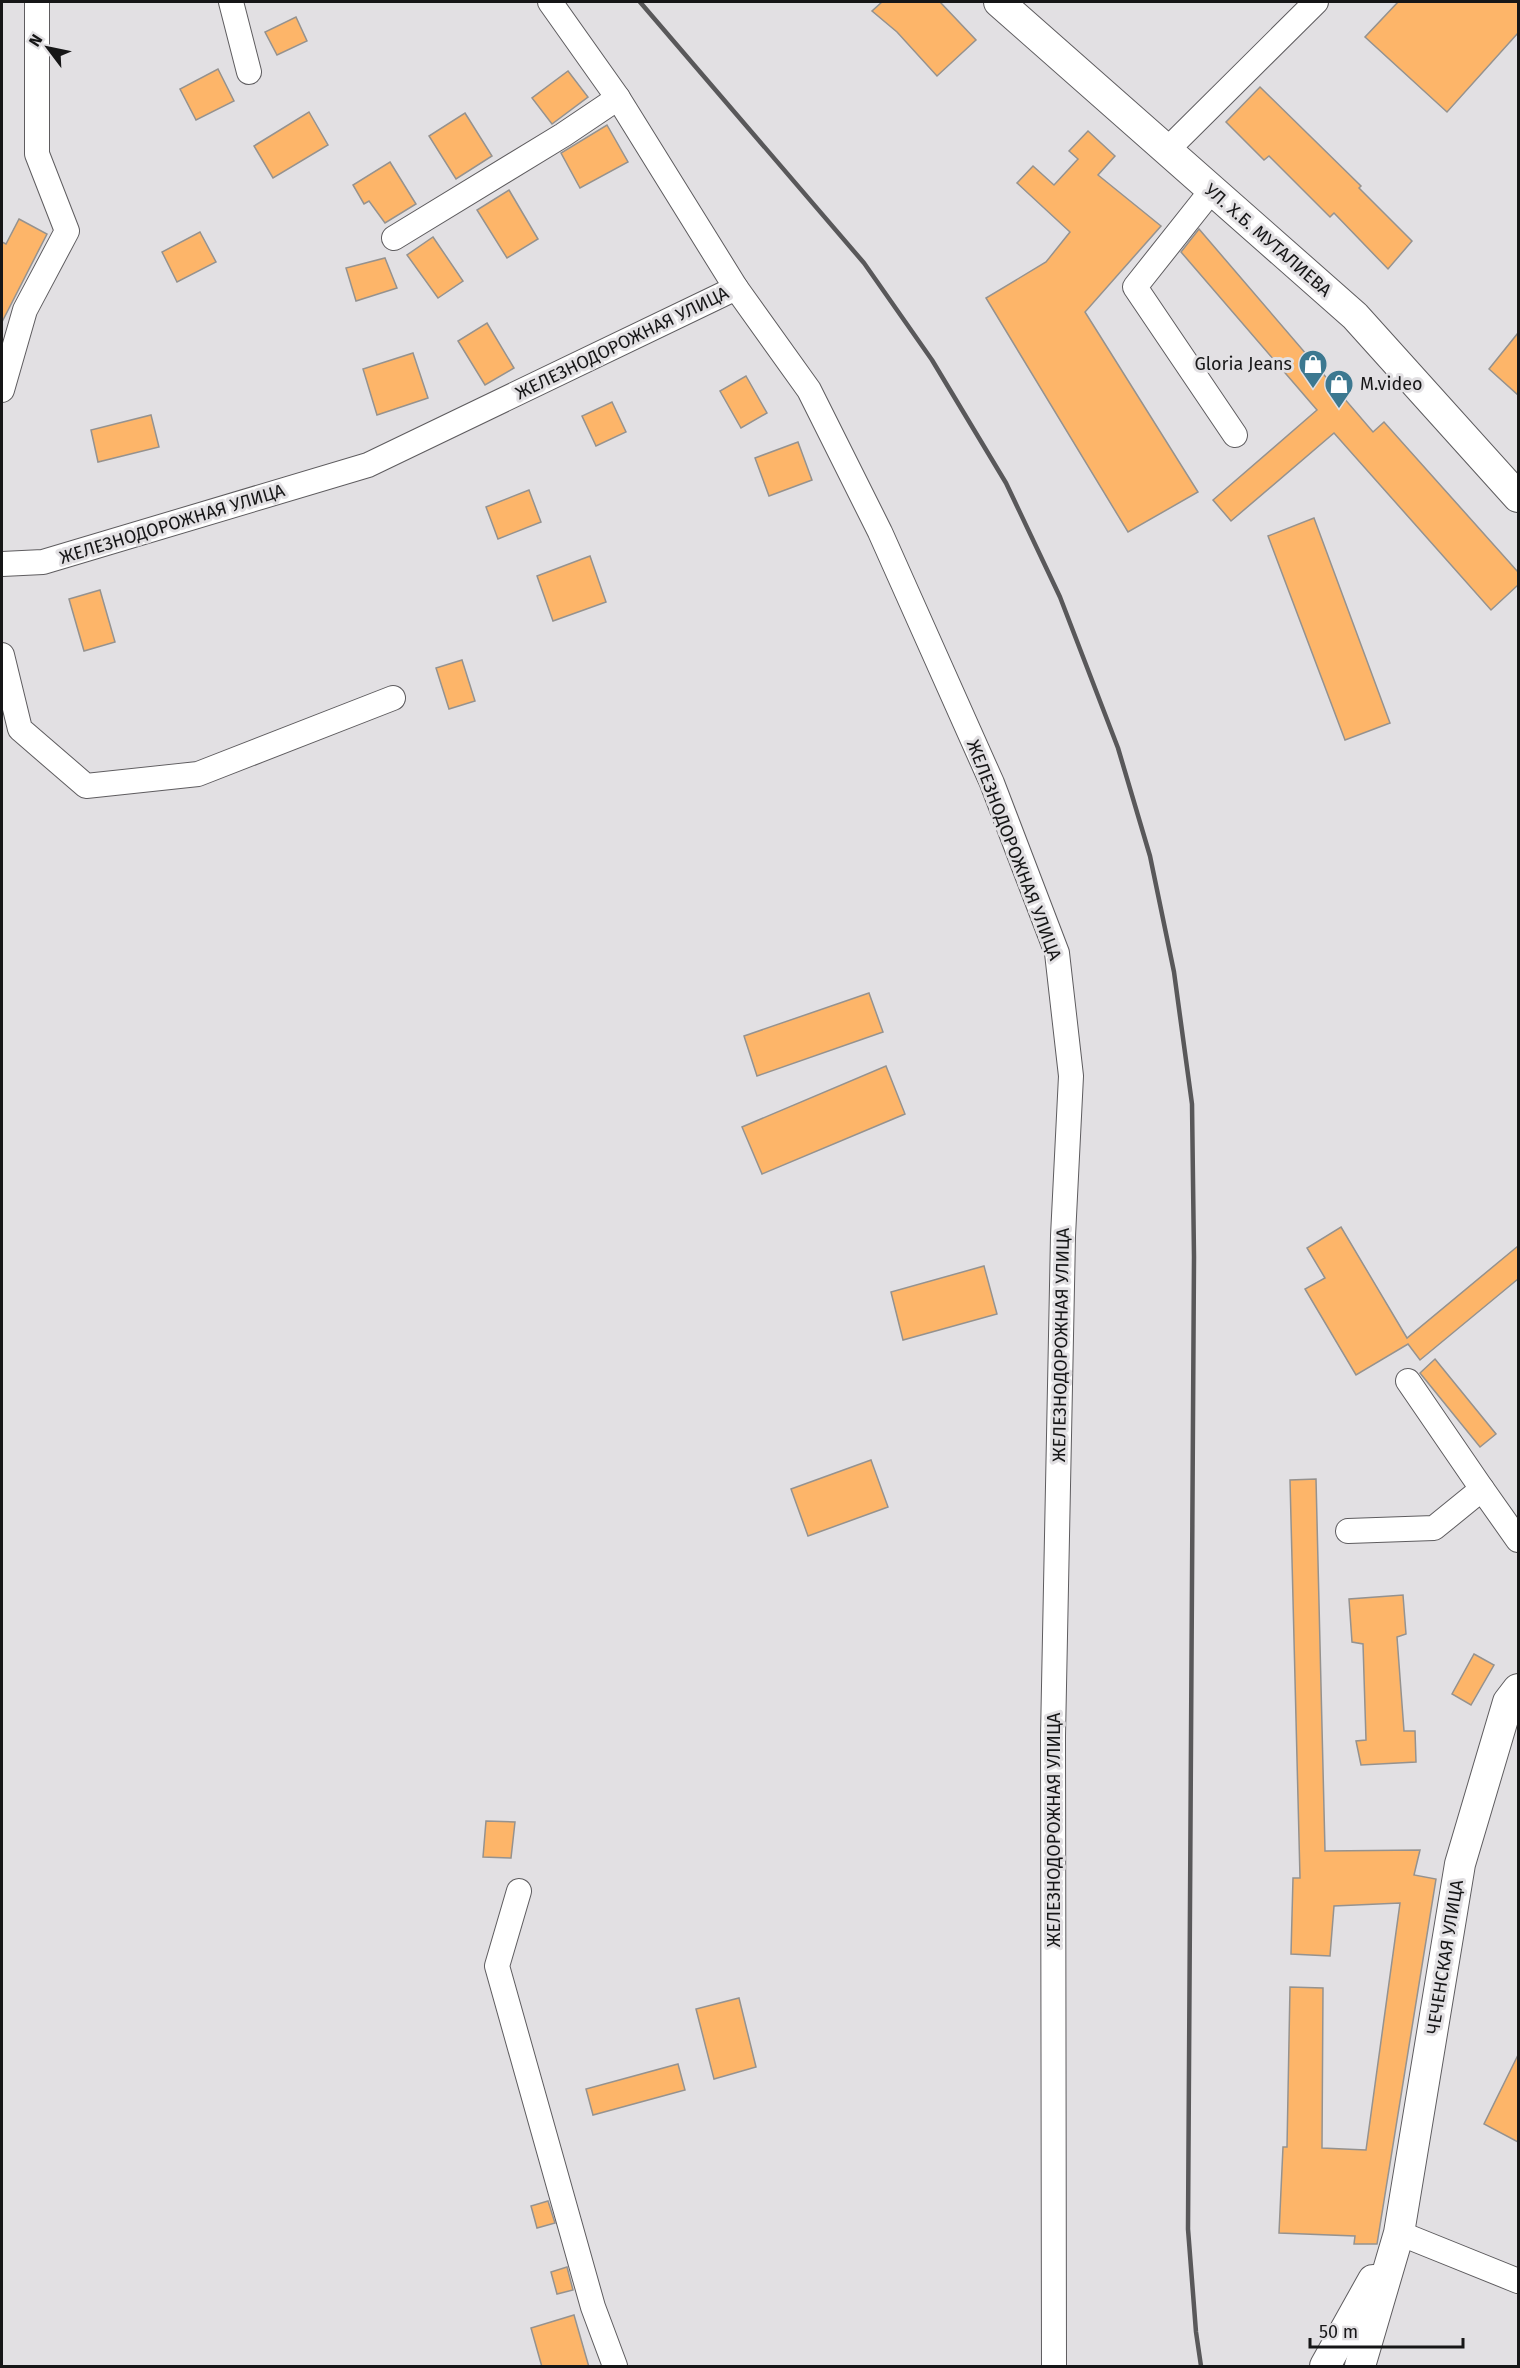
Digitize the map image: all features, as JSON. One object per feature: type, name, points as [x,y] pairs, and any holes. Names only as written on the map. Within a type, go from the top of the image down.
[{"type":"main road","name":"УЛ. Х.Б. МУТАЛИЕВА","points":[[999,2],[1355,316],[1518,497]]},
{"type":"main road","name":"ЧЕЧЕНСКАЯ УЛИЦА","points":[[1399,2233],[1460,1864],[1508,1702],[1518,1689]]},
{"type":"main road","points":[[1325,2367],[1399,2233]]},
{"type":"main road","points":[[1360,2367],[1399,2233]]},
{"type":"street","points":[[2,390],[25,310],[67,231],[37,154],[37,2]]},
{"type":"street","points":[[231,2],[249,72]]},
{"type":"street","points":[[550,2],[618,98],[736,288]]},
{"type":"street","points":[[1167,150],[1316,2]]},
{"type":"street","points":[[394,238],[563,135],[618,98]]},
{"type":"street","points":[[1212,190],[1135,287],[1235,435]]},
{"type":"street","name":"ЖЕЛЕЗНОДОРОЖНАЯ УЛИЦА","points":[[2,564],[43,562],[368,465],[736,288],[809,390],[880,532],[992,783],[1057,953],[1071,1076],[1063,1236],[1053,1736],[1054,2367]]},
{"type":"street","points":[[2,655],[20,729],[86,786],[198,774],[393,698]]},
{"type":"street","points":[[1408,1381],[1518,1540]]},
{"type":"street","points":[[1348,1532],[1434,1528],[1482,1489]]},
{"type":"street","points":[[519,1891],[497,1966],[593,2307],[615,2367]]},
{"type":"street","points":[[1399,2233],[1518,2280]]},
{"type":"building","points":[[882,2],[940,2],[976,40],[937,76],[897,32],[872,11]]},
{"type":"building","points":[[1398,2],[1518,2],[1518,33],[1447,112],[1365,37]]},
{"type":"building","points":[[296,17],[307,41],[277,55],[265,32]]},
{"type":"building","points":[[218,69],[234,101],[196,120],[180,89]]},
{"type":"building","points":[[568,71],[588,97],[552,124],[532,98]]},
{"type":"building","points":[[1260,87],[1361,186],[1359,188],[1412,241],[1388,269],[1334,213],[1330,217],[1269,156],[1264,160],[1226,122]]},
{"type":"building","points":[[309,112],[328,145],[273,178],[254,146]]},
{"type":"building","points":[[465,113],[492,156],[456,179],[429,136]]},
{"type":"building","points":[[607,125],[628,162],[580,188],[561,153]]},
{"type":"building","points":[[1088,131],[1115,156],[1098,175],[1161,226],[1085,312],[1198,492],[1128,532],[986,298],[1046,262],[1070,232],[1017,183],[1033,166],[1054,185],[1078,159],[1069,151]]},
{"type":"building","points":[[390,162],[416,204],[385,223],[369,201],[364,204],[353,185]]},
{"type":"building","points":[[509,190],[538,239],[507,258],[477,210]]},
{"type":"building","points":[[19,219],[47,234],[2,322],[2,242],[6,244]]},
{"type":"building","points":[[1199,229],[1373,432],[1384,422],[1518,572],[1518,585],[1491,610],[1334,433],[1231,521],[1213,500],[1317,410],[1181,252]]},
{"type":"building","points":[[200,232],[216,262],[177,282],[162,252]]},
{"type":"building","points":[[433,237],[463,281],[438,298],[407,255]]},
{"type":"building","points":[[385,258],[397,288],[356,301],[346,268]]},
{"type":"building","points":[[487,323],[514,368],[485,385],[458,341]]},
{"type":"building","points":[[1518,333],[1518,395],[1489,369]]},
{"type":"building","points":[[413,353],[428,398],[377,415],[363,369]]},
{"type":"building","points":[[746,376],[767,413],[741,428],[720,391]]},
{"type":"building","points":[[612,402],[626,432],[596,446],[582,416]]},
{"type":"building","points":[[151,415],[159,447],[98,462],[91,430]]},
{"type":"building","points":[[798,442],[812,480],[769,496],[755,458]]},
{"type":"building","points":[[529,490],[541,522],[498,539],[486,507]]},
{"type":"building","points":[[1314,518],[1390,723],[1345,740],[1268,536]]},
{"type":"building","points":[[590,556],[606,602],[553,621],[537,576]]},
{"type":"building","points":[[100,590],[115,642],[84,651],[69,599]]},
{"type":"building","points":[[462,660],[475,701],[449,709],[436,668]]},
{"type":"building","points":[[869,993],[883,1032],[757,1076],[744,1036]]},
{"type":"building","points":[[886,1066],[905,1114],[762,1174],[742,1127]]},
{"type":"building","points":[[1341,1227],[1407,1338],[1518,1246],[1518,1279],[1420,1360],[1408,1344],[1356,1375],[1305,1289],[1325,1278],[1307,1248]]},
{"type":"building","points":[[984,1266],[997,1314],[903,1340],[891,1292]]},
{"type":"building","points":[[1435,1359],[1496,1434],[1480,1447],[1420,1373]]},
{"type":"building","points":[[871,1460],[888,1507],[808,1536],[791,1489]]},
{"type":"building","points":[[1316,1479],[1325,1851],[1420,1850],[1414,1875],[1436,1879],[1377,2244],[1354,2244],[1355,2236],[1279,2233],[1283,2147],[1287,2147],[1290,1987],[1323,1988],[1322,2148],[1366,2150],[1400,1903],[1334,1906],[1330,1956],[1291,1954],[1293,1878],[1300,1878],[1290,1480]]},
{"type":"building","points":[[1403,1595],[1406,1634],[1397,1637],[1404,1731],[1415,1731],[1416,1762],[1361,1765],[1356,1741],[1366,1740],[1363,1644],[1352,1642],[1349,1599]]},
{"type":"building","points":[[1474,1654],[1494,1665],[1471,1705],[1452,1694]]},
{"type":"building","points":[[486,1821],[515,1822],[511,1858],[483,1857]]},
{"type":"building","points":[[739,1998],[756,2067],[714,2079],[696,2009]]},
{"type":"building","points":[[1518,2055],[1518,2142],[1484,2124]]},
{"type":"building","points":[[678,2064],[685,2090],[593,2115],[586,2089]]},
{"type":"building","points":[[548,2201],[555,2223],[537,2228],[531,2206]]},
{"type":"building","points":[[567,2267],[573,2290],[557,2294],[551,2272]]},
{"type":"building","points":[[574,2315],[589,2367],[542,2367],[531,2328]]},
{"type":"railway","points":[[640,2],[864,263],[932,360],[1006,483],[1060,597],[1118,748],[1150,856],[1174,972],[1192,1104],[1194,1257],[1188,2229],[1201,2366]]},
{"type":"place","name":"Gloria Jeans","points":[[1313,390]]},
{"type":"place","name":"M.video","points":[[1339,410]]}]
